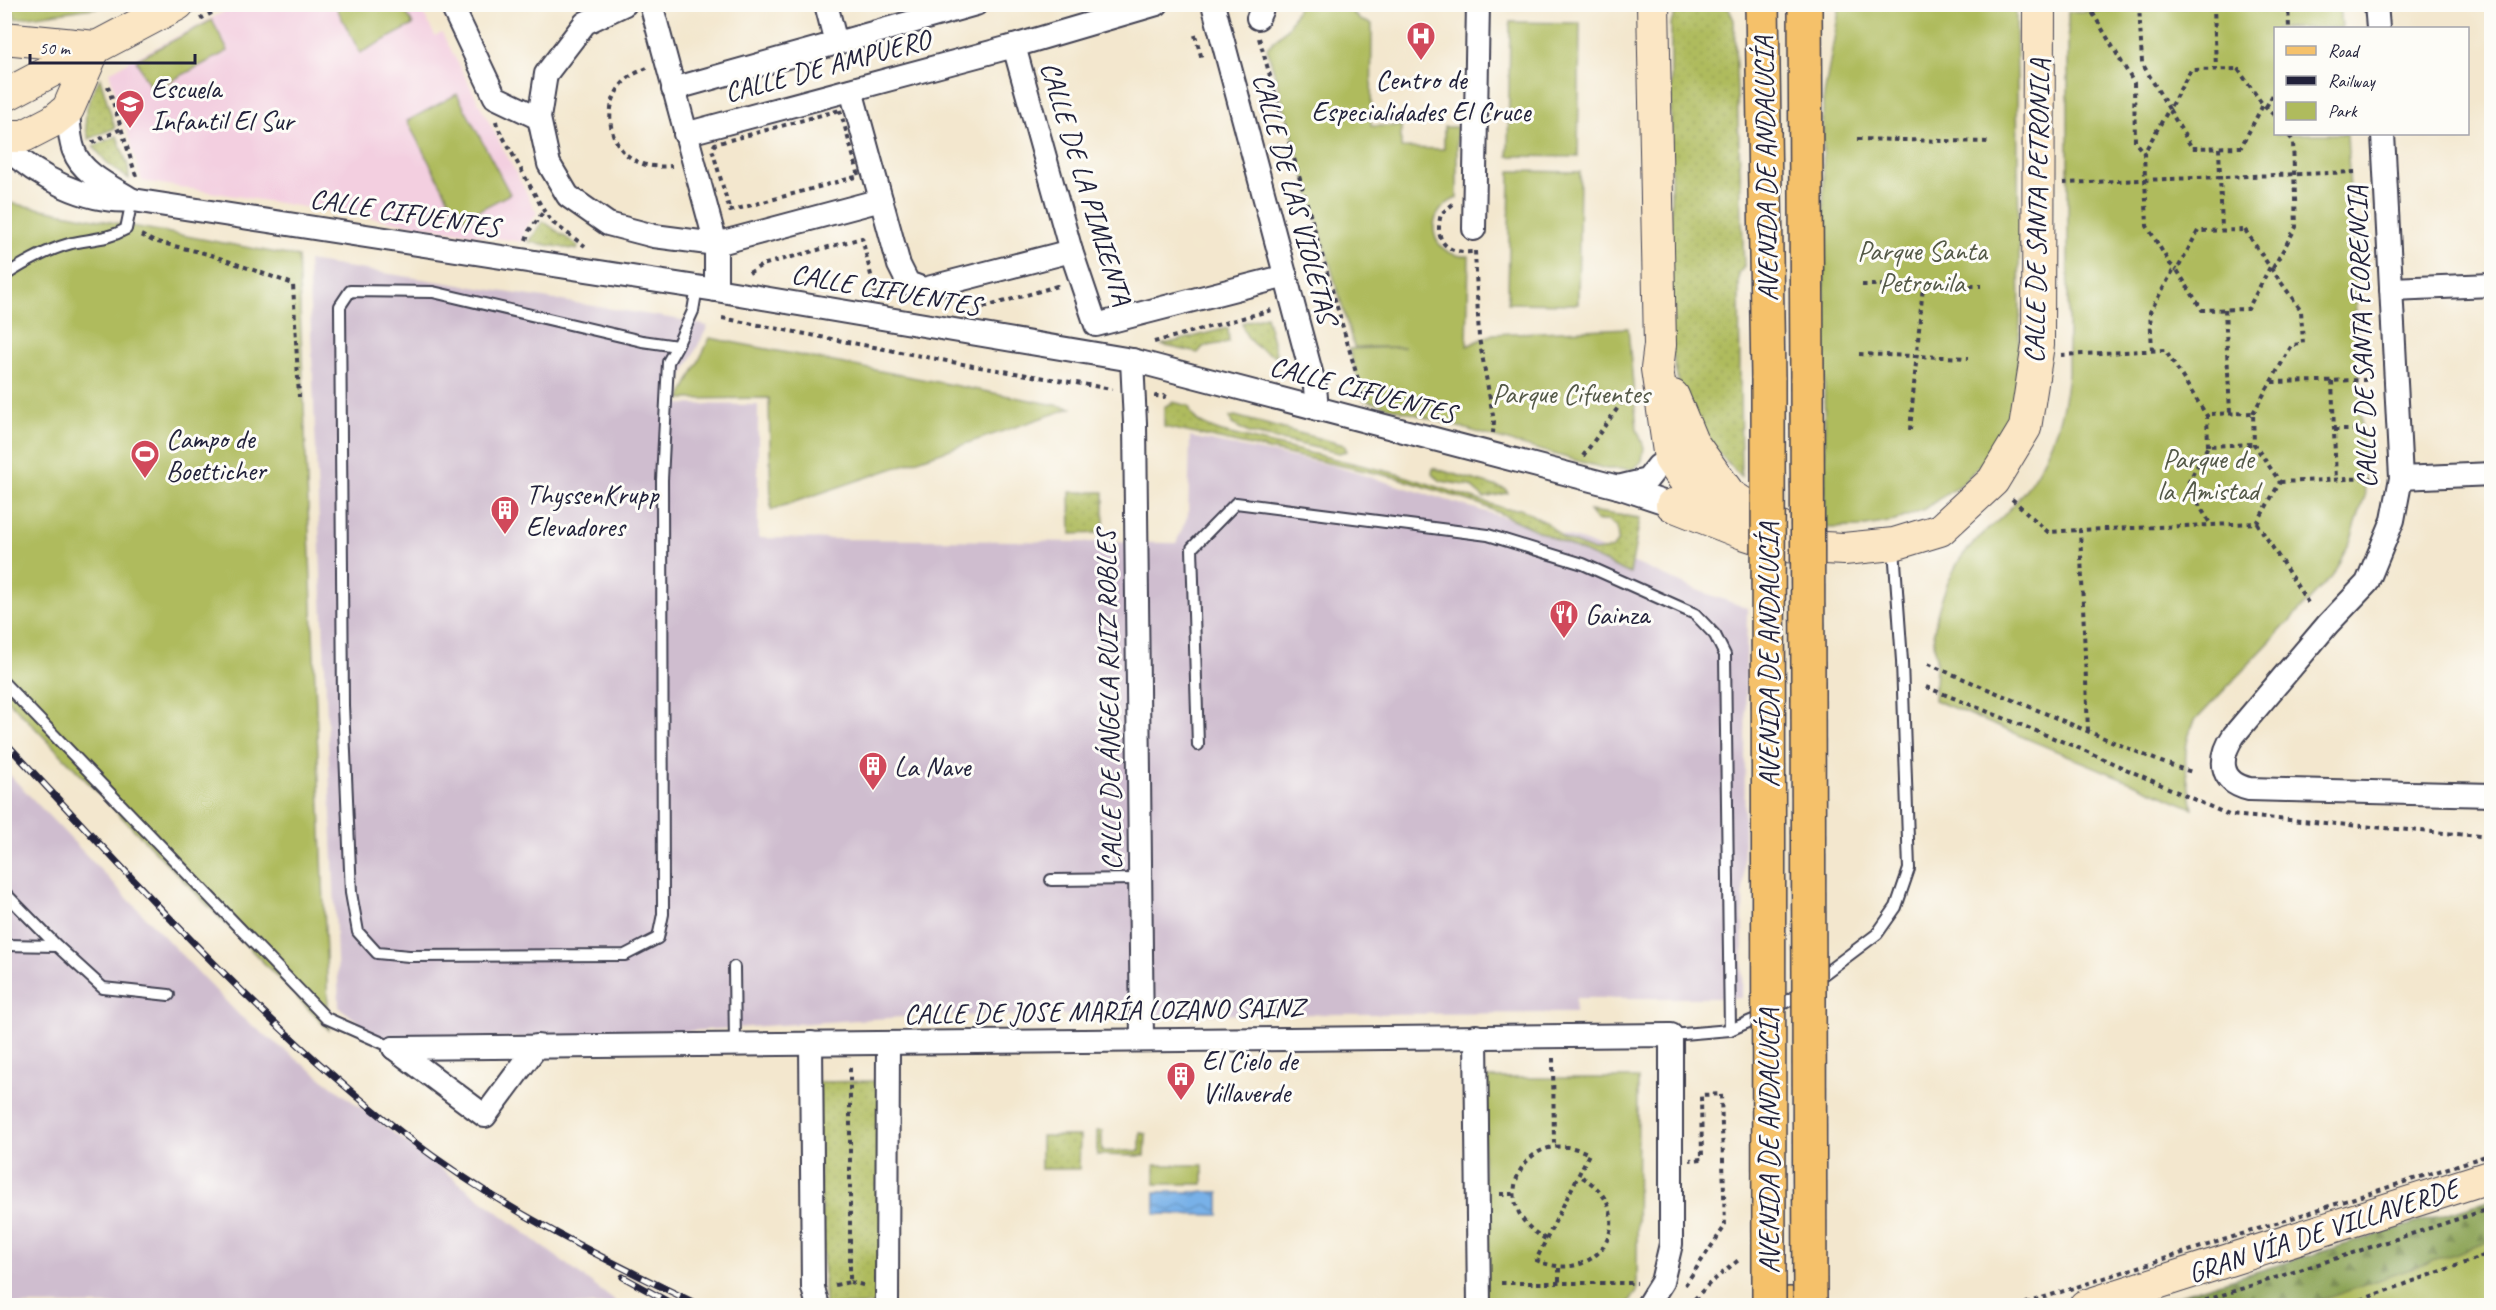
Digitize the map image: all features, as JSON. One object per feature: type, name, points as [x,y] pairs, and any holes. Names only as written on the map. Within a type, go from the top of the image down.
[{"type":"main road","name":"AVENIDA DE ANDALUCÍA","points":[[1762,4],[1768,379],[1769,1305]]},
{"type":"main road","name":"AVENIDA DE ANDALUCÍA","points":[[1805,4],[1810,1305]]},
{"type":"main road","points":[[1774,1305],[1810,1305]]},
{"type":"street","points":[[4,96],[178,4]]},
{"type":"street","points":[[451,4],[495,97],[539,117]]},
{"type":"street","points":[[625,4],[585,23],[546,74],[539,117],[549,164],[568,196],[608,224],[654,236],[716,244],[881,200]]},
{"type":"street","points":[[651,4],[716,244],[707,289]]},
{"type":"street","points":[[826,4],[836,43]]},
{"type":"street","name":"CALLE DE AMPUERO","points":[[673,89],[976,4]]},
{"type":"street","name":"CALLE DE AMPUERO","points":[[685,134],[1014,46],[1157,4]]},
{"type":"street","name":"CALLE DE LAS VIOLETAS","points":[[1213,4],[1315,387],[1317,409]]},
{"type":"street","points":[[1474,229],[1478,4]]},
{"type":"street","points":[[1653,4],[1660,345],[1676,408],[1686,477],[1724,524],[1783,546],[1844,549],[1894,544]]},
{"type":"street","name":"CALLE DE SANTA PETRONILA","points":[[1894,544],[1940,530],[1993,481],[2025,428],[2038,345],[2039,4]]},
{"type":"street","points":[[2376,4],[2378,27]]},
{"type":"street","points":[[4,38],[95,47]]},
{"type":"street","name":"CALLE DE LA PIMIENTA","points":[[1014,46],[1071,251],[1095,324],[1286,276]]},
{"type":"street","points":[[4,136],[24,136],[53,121],[68,109],[95,47]]},
{"type":"street","points":[[851,90],[899,265],[908,283],[924,289],[1071,251]]},
{"type":"street","points":[[68,109],[74,152]]},
{"type":"street","name":"CALLE DE SANTA FLORENCIA","points":[[2383,135],[2401,478],[2393,520],[2367,583],[2321,632],[2234,735],[2224,749],[2223,763],[2229,777],[2238,786],[2249,789],[2492,795]]},
{"type":"street","name":"CALLE CIFUENTES","points":[[4,146],[18,159],[44,176],[88,195],[115,201],[135,191]]},
{"type":"street","name":"CALLE CIFUENTES","points":[[74,152],[83,166],[103,182],[135,191],[1132,360],[1618,487],[1686,477]]},
{"type":"street","points":[[2391,289],[2492,285]]},
{"type":"street","name":"CALLE DE ÁNGELA RUIZ ROBLES","points":[[1132,360],[1135,423],[1142,1040]]},
{"type":"street","name":"CALLE CIFUENTES","points":[[1618,487],[1647,480],[1658,466],[1686,477]]},
{"type":"street","points":[[2401,478],[2492,474]]},
{"type":"street","points":[[1686,477],[1730,495],[1784,531],[1844,549]]},
{"type":"street","points":[[1647,1305],[1662,1282],[1671,1244],[1671,1035]]},
{"type":"street","name":"CALLE DE JOSE MARÍA LOZANO SAINZ","points":[[394,1048],[1671,1035]]},
{"type":"street","points":[[1476,1036],[1479,1305]]},
{"type":"street","points":[[811,1043],[815,1297]]},
{"type":"street","points":[[887,1305],[888,1043]]},
{"type":"street","points":[[394,1048],[485,1116],[537,1046]]},
{"type":"street","name":"GRAN VÍA DE VILLAVERDE","points":[[2085,1305],[2492,1176]]},
{"type":"street","name":"GRAN VÍA DE VILLAVERDE","points":[[2141,1305],[2492,1195]]},
{"type":"lane","points":[[4,276],[21,265],[70,244],[113,237],[126,229],[135,191]]},
{"type":"lane","points":[[677,346],[642,341],[433,292],[350,291],[340,306],[343,705],[351,893],[358,932],[377,953],[410,956],[625,955],[658,938],[663,914],[662,480],[668,362],[677,346],[688,321],[707,289]]},
{"type":"lane","points":[[1198,745],[1192,548],[1236,503],[1488,535],[1583,564],[1695,614],[1715,634],[1725,655],[1730,1030]]},
{"type":"lane","points":[[1671,1035],[1730,1030],[1760,1017],[1788,1001],[1877,934],[1896,907],[1909,869],[1902,661],[1894,544]]},
{"type":"lane","points":[[4,682],[326,1018],[394,1048]]},
{"type":"lane","points":[[1051,880],[1139,879]]},
{"type":"lane","points":[[4,892],[57,946],[103,988],[169,995]]},
{"type":"lane","points":[[4,945],[57,946]]},
{"type":"lane","points":[[734,967],[735,1044]]},
{"type":"path","points":[[2139,4],[2142,63],[2192,148],[2241,147],[2274,92]]},
{"type":"path","points":[[2214,4],[2216,70]]},
{"type":"path","points":[[2288,4],[2289,27]]},
{"type":"path","points":[[2088,5],[2134,83],[2135,142],[2144,153]]},
{"type":"path","points":[[1259,18],[1364,400]]},
{"type":"path","points":[[1195,35],[1205,69]]},
{"type":"path","points":[[645,69],[628,78],[616,92],[609,111],[611,130],[617,144],[634,161],[652,167],[671,166]]},
{"type":"path","points":[[2274,115],[2264,106],[2238,69],[2191,70],[2144,153],[2147,226],[2202,310],[2248,309],[2296,227],[2293,141],[2289,135]]},
{"type":"path","points":[[106,80],[121,129],[135,191]]},
{"type":"path","points":[[495,97],[497,126],[544,212],[529,231],[523,246]]},
{"type":"path","points":[[715,160],[730,211],[859,176],[843,120]]},
{"type":"path","points":[[74,152],[121,129]]},
{"type":"path","points":[[1857,139],[1990,142]]},
{"type":"path","points":[[2220,148],[2222,231]]},
{"type":"path","points":[[2062,183],[2355,172]]},
{"type":"path","points":[[126,229],[153,241],[208,254],[294,284],[299,397]]},
{"type":"path","points":[[1474,229],[1479,338],[1494,421],[1490,453]]},
{"type":"path","points":[[2152,351],[2150,312],[2198,231],[2245,230],[2301,310],[2303,344],[2292,345],[2253,413],[2254,444],[2280,482]]},
{"type":"path","points":[[748,273],[762,265],[862,238],[876,297]]},
{"type":"path","points":[[1862,285],[1981,286]]},
{"type":"path","points":[[1910,430],[1923,285]]},
{"type":"path","points":[[968,312],[1057,286],[1061,296]]},
{"type":"path","points":[[2224,309],[2230,414]]},
{"type":"path","points":[[1148,344],[1272,310],[1275,320]]},
{"type":"path","points":[[722,318],[973,366],[1112,389]]},
{"type":"path","points":[[2061,355],[2165,350],[2207,417],[2208,446],[2187,485],[2211,525]]},
{"type":"path","points":[[1859,354],[1970,358]]},
{"type":"path","points":[[2272,382],[2366,380]]},
{"type":"path","points":[[2332,381],[2336,480]]},
{"type":"path","points":[[1581,460],[1630,391]]},
{"type":"path","points":[[2207,417],[2207,414],[2253,413]]},
{"type":"path","points":[[2334,430],[2369,430]]},
{"type":"path","points":[[2208,446],[2254,444]]},
{"type":"path","points":[[2280,482],[2371,478]]},
{"type":"path","points":[[2257,523],[2280,482]]},
{"type":"path","points":[[2012,499],[2048,532],[2257,523]]},
{"type":"path","points":[[2257,523],[2310,606]]},
{"type":"path","points":[[2080,530],[2088,730]]},
{"type":"path","points":[[1928,664],[2161,762],[2192,772]]},
{"type":"path","points":[[1926,687],[2081,749],[2229,815],[2492,837]]},
{"type":"path","points":[[1553,1036],[1554,1147]]},
{"type":"path","points":[[815,1297],[850,1282],[850,1043]]},
{"type":"path","points":[[1683,1288],[1725,1226],[1721,1094],[1701,1095],[1702,1159]]},
{"type":"path","points":[[1546,1239],[1525,1224],[1517,1210],[1514,1194],[1516,1178],[1524,1163],[1535,1153],[1563,1145],[1578,1148],[1589,1154],[1578,1175],[1546,1239],[1536,1260],[1559,1268],[1576,1267],[1591,1260],[1603,1248],[1610,1233],[1612,1218],[1609,1204],[1591,1181],[1578,1175]]},
{"type":"path","points":[[2017,1305],[2492,1154]]},
{"type":"path","points":[[2188,1305],[2492,1208]]},
{"type":"path","points":[[1688,1305],[1741,1258],[1743,1249]]},
{"type":"path","points":[[2344,1305],[2492,1253]]},
{"type":"path","points":[[1559,1268],[1559,1282]]},
{"type":"path","points":[[1479,1283],[1641,1283]]},
{"type":"shaded area","points":[[237,5],[419,5],[435,36],[442,33],[537,213],[525,229],[521,242],[142,181],[109,72]]},
{"type":"shaded area","points":[[308,261],[708,326],[672,396],[672,404],[758,405],[758,538],[1176,543],[1188,515],[1190,437],[1330,465],[1586,542],[1697,590],[1747,608],[1742,998],[1576,998],[1575,1013],[919,1016],[582,1038],[379,1038],[339,1007]]},
{"type":"shaded area","points":[[4,769],[240,1016],[620,1305],[5,1305]]},
{"type":"green space","name":"Parque de la Amistad","points":[[2243,4],[2340,5],[2342,27],[2274,27],[2274,135],[2347,135],[2365,496],[2350,542],[2332,576],[2195,721],[2190,731],[2186,753],[2193,808],[1934,700],[1936,658],[1934,634],[1941,599],[1947,584],[1963,555],[2003,516],[2029,485],[2056,432],[2065,393],[2068,373],[2068,12]]},
{"type":"green space","points":[[4,5],[115,5],[15,19],[15,14],[5,13]]},
{"type":"green space","points":[[335,5],[402,5],[413,25],[360,53]]},
{"type":"green space","name":"Parque Cifuentes","points":[[1299,5],[1346,5],[1360,20],[1372,24],[1371,126],[1401,126],[1401,148],[1444,149],[1444,127],[1457,127],[1457,198],[1438,214],[1434,223],[1434,233],[1445,250],[1456,255],[1469,256],[1467,346],[1493,334],[1628,328],[1637,429],[1644,447],[1642,461],[1634,469],[1606,469],[1364,400],[1349,349],[1405,347],[1354,347],[1267,48],[1288,27]]},
{"type":"green space","points":[[1677,5],[1727,5],[1734,20],[1744,267],[1739,273],[1741,477],[1711,444],[1691,417],[1680,392],[1671,344],[1671,24]]},
{"type":"green space","name":"Parque Santa Petronila","points":[[1840,5],[2016,5],[2020,322],[2016,396],[2006,425],[1987,457],[1962,484],[1924,509],[1895,521],[1860,527],[1825,528],[1823,101]]},
{"type":"green space","points":[[212,20],[228,51],[152,91],[136,60]]},
{"type":"green space","points":[[1510,22],[1580,23],[1578,157],[1508,156]]},
{"type":"green space","points":[[100,78],[115,128],[89,139],[85,123],[87,107]]},
{"type":"green space","points":[[457,94],[510,194],[460,220],[407,121]]},
{"type":"green space","points":[[117,136],[128,166],[129,179],[108,164],[93,146]]},
{"type":"green space","points":[[1510,171],[1580,172],[1578,304],[1508,303]]},
{"type":"green space","name":"Campo de Boetticher","points":[[4,202],[298,257],[329,1030],[5,697]]},
{"type":"green space","points":[[543,221],[578,246],[577,250],[529,242]]},
{"type":"green space","points":[[1266,316],[1277,356],[1254,345],[1246,335],[1242,323]]},
{"type":"green space","points":[[1228,328],[1229,342],[1203,347],[1198,353],[1161,345]]},
{"type":"green space","points":[[710,338],[1071,408],[771,510],[769,398],[680,399]]},
{"type":"green space","points":[[1173,402],[1189,406],[1193,417],[1206,426],[1222,432],[1398,474],[1506,509],[1521,509],[1547,523],[1564,539],[1594,551],[1612,549],[1618,541],[1617,528],[1607,521],[1597,521],[1589,511],[1640,518],[1630,574],[1482,505],[1398,478],[1164,427],[1164,407]]},
{"type":"green space","points":[[1235,416],[1344,445],[1347,451],[1339,453],[1249,433],[1232,424],[1230,417]]},
{"type":"green space","points":[[1433,468],[1505,489],[1508,493],[1484,498],[1470,486],[1441,481],[1432,474]]},
{"type":"green space","points":[[1070,492],[1104,492],[1104,533],[1071,534]]},
{"type":"green space","points":[[1482,1078],[1638,1078],[1637,1291],[1627,1305],[1485,1305]]},
{"type":"green space","points":[[882,1081],[882,1305],[825,1305],[816,1082]]},
{"type":"green space","points":[[1097,1131],[1102,1131],[1102,1151],[1140,1151],[1140,1133],[1146,1134],[1145,1156],[1097,1155]]},
{"type":"green space","points":[[1041,1136],[1080,1136],[1079,1169],[1041,1169]]},
{"type":"green space","points":[[1155,1165],[1203,1165],[1203,1184],[1155,1184]]},
{"type":"green space","points":[[2491,1200],[2491,1305],[2147,1305]]},
{"type":"green space","points":[[2491,1241],[2491,1305],[2307,1305]]},
{"type":"water","points":[[1155,1192],[1219,1192],[1219,1215],[1155,1214]]},
{"type":"railway","points":[[4,741],[149,896],[247,996],[298,1045],[406,1136],[512,1208],[625,1269],[701,1306]]},
{"type":"railway","points":[[623,1277],[676,1306]]},
{"type":"place","name":"Centro de Especialidades El Cruce","points":[[1421,62]]},
{"type":"place","name":"Escuela Infantil El Sur","points":[[130,130]]},
{"type":"place","name":"Campo de Boetticher","points":[[145,480]]},
{"type":"place","name":"ThyssenKrupp Elevadores","points":[[505,536]]},
{"type":"place","name":"Gainza","points":[[1564,640]]},
{"type":"place","name":"La Nave","points":[[873,792]]},
{"type":"place","name":"El Cielo de Villaverde","points":[[1181,1102]]}]
